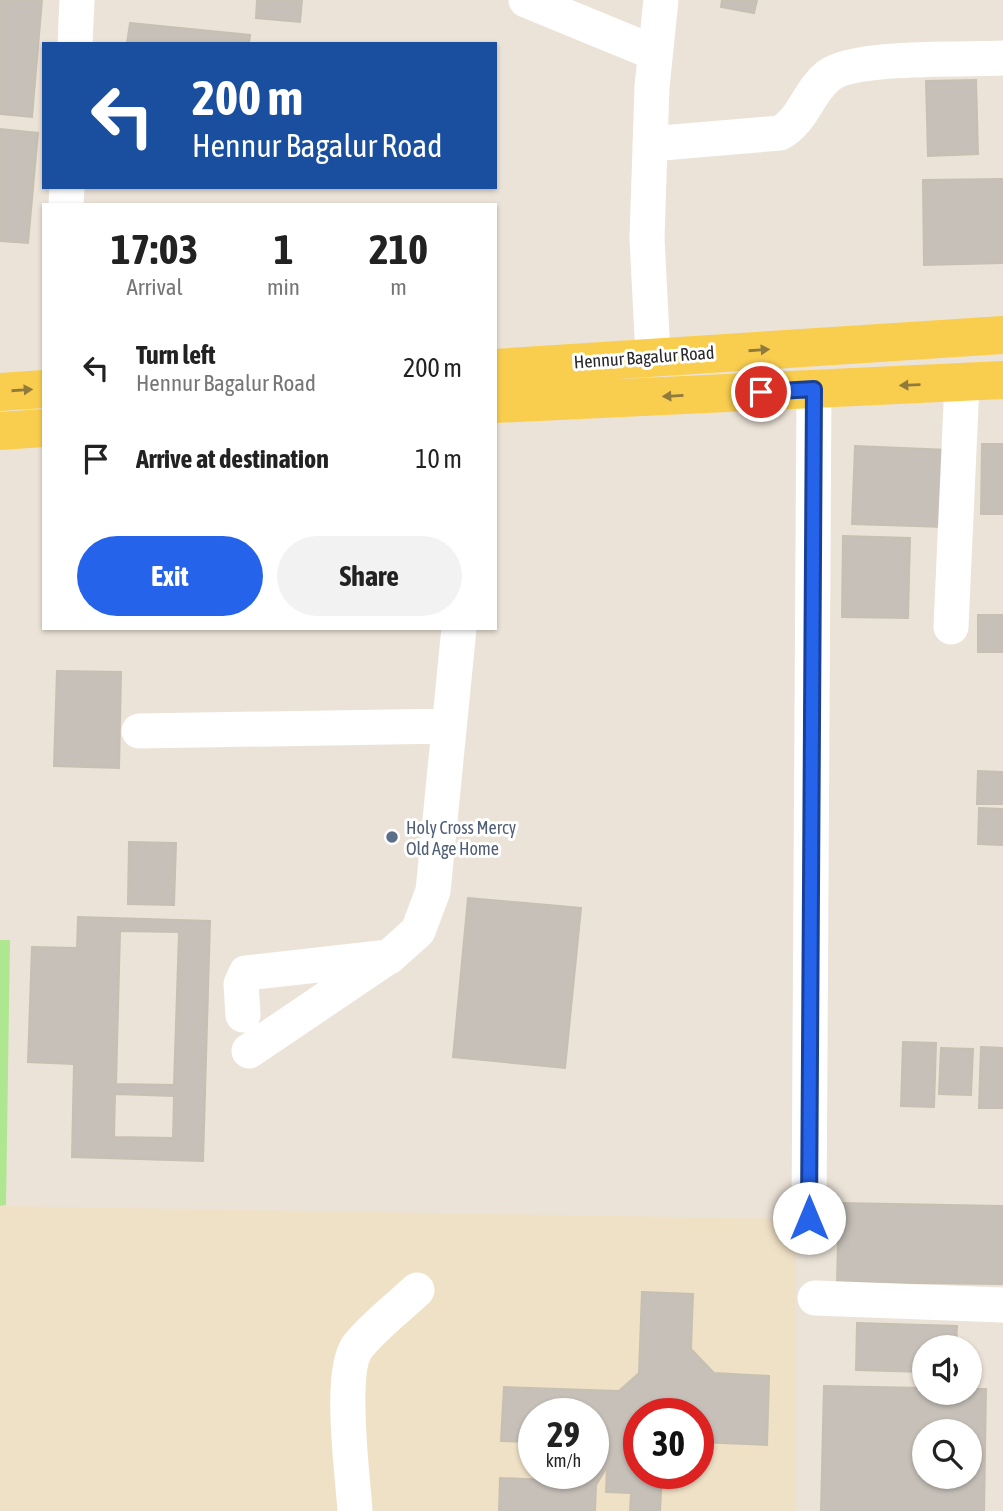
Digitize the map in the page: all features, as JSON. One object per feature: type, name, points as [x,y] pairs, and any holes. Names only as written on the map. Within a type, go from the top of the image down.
[{"type":"main road","name":"Hennur Bagalur Road","points":[[497,368],[1003,335]]},
{"type":"main road","points":[[497,404],[1003,380]]},
{"type":"main road","points":[[0,392],[42,388]]},
{"type":"main road","points":[[0,431],[42,428]]},
{"type":"street","points":[[75,42],[77,0]]},
{"type":"street","points":[[526,0],[656,53]]},
{"type":"street","points":[[653,356],[647,237],[650,144],[661,0]]},
{"type":"street","points":[[650,144],[780,133],[791,127],[815,89],[829,74],[853,64],[1003,58]]},
{"type":"street","points":[[951,627],[962,383]]},
{"type":"street","points":[[809,1218],[814,389]]},
{"type":"street","points":[[249,1051],[389,957],[418,931],[433,891],[459,630]]},
{"type":"street","points":[[139,731],[449,726]]},
{"type":"street","points":[[243,1015],[242,984],[246,973],[389,957]]},
{"type":"street","points":[[355,1511],[347,1396],[349,1368],[356,1348],[416,1290]]},
{"type":"street","points":[[815,1298],[1003,1305]]},
{"type":"shaded area","points":[[0,1206],[796,1219],[796,1511],[0,1511]]},
{"type":"green space","points":[[0,940],[10,940],[6,1205],[0,1206]]},
{"type":"building","points":[[0,0],[42,0],[32,117],[0,114]]},
{"type":"building","points":[[257,0],[302,0],[300,22],[256,18]]},
{"type":"building","points":[[722,0],[757,0],[754,13],[721,7]]},
{"type":"building","points":[[130,23],[250,35],[249,42],[127,42]]},
{"type":"building","points":[[976,80],[978,154],[928,156],[926,81]]},
{"type":"building","points":[[0,129],[38,133],[28,243],[0,241]]},
{"type":"building","points":[[1003,179],[1003,263],[924,265],[923,180]]},
{"type":"building","points":[[982,444],[1003,444],[1003,514],[981,514]]},
{"type":"building","points":[[855,446],[949,450],[946,527],[852,524]]},
{"type":"building","points":[[843,536],[910,538],[908,618],[842,617]]},
{"type":"building","points":[[978,615],[1003,615],[1003,652],[978,652]]},
{"type":"building","points":[[57,671],[121,672],[119,768],[54,766]]},
{"type":"building","points":[[978,771],[1003,772],[1003,804],[977,804]]},
{"type":"building","points":[[979,808],[1003,809],[1003,845],[978,844]]},
{"type":"building","points":[[129,842],[176,843],[174,905],[128,904]]},
{"type":"building","points":[[468,898],[581,908],[565,1068],[453,1057]]},
{"type":"building","points":[[78,917],[210,921],[203,1161],[72,1157],[74,1064],[28,1062],[32,947],[77,948]],"holes":[[[120,931],[179,932],[174,1085],[116,1084]],[[115,1094],[174,1096],[173,1138],[114,1137]]]},
{"type":"building","points":[[903,1042],[936,1043],[934,1107],[901,1106]]},
{"type":"building","points":[[981,1047],[1003,1048],[1003,1108],[979,1108]]},
{"type":"building","points":[[941,1048],[973,1049],[971,1095],[939,1094]]},
{"type":"building","points":[[839,1203],[1003,1206],[1003,1284],[837,1282]]},
{"type":"building","points":[[642,1292],[693,1294],[691,1349],[714,1373],[769,1376],[767,1445],[714,1443],[714,1398],[623,1398],[623,1489],[661,1489],[660,1511],[630,1511],[631,1493],[606,1492],[609,1489],[609,1398],[518,1398],[518,1442],[501,1441],[504,1387],[619,1391],[639,1373]]},
{"type":"building","points":[[857,1323],[957,1326],[957,1335],[912,1335],[912,1372],[856,1370]]},
{"type":"building","points":[[824,1386],[912,1388],[912,1405],[982,1405],[982,1389],[986,1389],[984,1511],[821,1511]]},
{"type":"building","points":[[500,1478],[518,1479],[518,1489],[596,1489],[595,1511],[499,1511]]},
{"type":"place","name":"Holy Cross Mercy Old Age Home","points":[[392,837]]},
{"type":"route","points":[[761,392],[814,389],[809,1218]]}]
